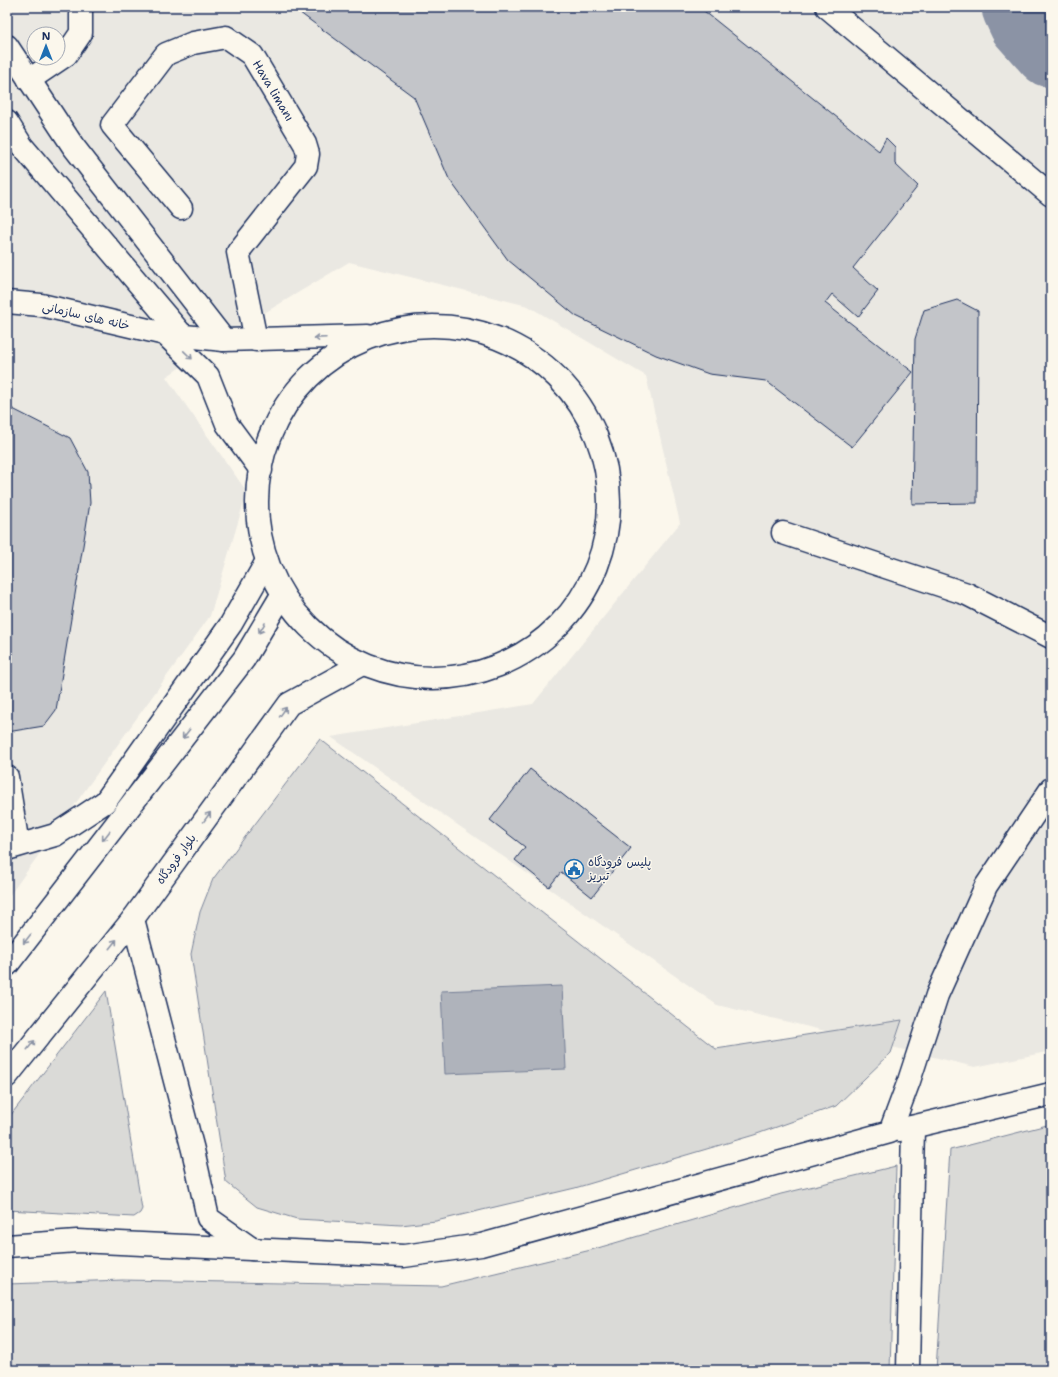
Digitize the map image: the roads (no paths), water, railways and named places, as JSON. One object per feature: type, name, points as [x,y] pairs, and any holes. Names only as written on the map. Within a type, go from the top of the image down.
[{"type":"street","points":[[29,80],[66,55],[81,33],[81,7]]},
{"type":"street","points":[[827,7],[1051,195]]},
{"type":"street","name":"Hava limanı","points":[[181,208],[112,125],[166,54],[194,43],[226,37],[252,55],[305,144],[308,154],[306,166],[238,252],[256,340]]},
{"type":"street","points":[[7,46],[73,146],[224,340]]},
{"type":"street","points":[[7,122],[22,146],[208,376],[227,424],[261,470]]},
{"type":"street","name":"خانه های سازمانی","points":[[7,302],[41,305],[174,335],[224,340],[373,336]]},
{"type":"street","points":[[430,325],[487,333],[538,359],[579,399],[604,451],[611,508],[600,564],[572,614],[528,652],[475,674],[418,679],[362,664],[316,635],[282,595],[261,547],[256,495],[266,443],[290,397],[327,360],[373,336],[430,325]]},
{"type":"street","points":[[783,533],[967,594],[1051,638]]},
{"type":"street","points":[[7,777],[12,847],[55,835],[105,802],[231,624],[267,561]]},
{"type":"street","points":[[7,965],[244,659],[282,595]]},
{"type":"street","name":"بلوار فرودگاه","points":[[7,1076],[133,919],[289,704],[362,664]]},
{"type":"street","points":[[890,1132],[909,1081],[937,995],[986,886],[1051,789]]},
{"type":"street","points":[[133,919],[194,1150],[208,1218],[252,1249]]},
{"type":"street","points":[[7,1246],[77,1241],[404,1256],[481,1245],[890,1132],[1051,1094]]},
{"type":"street","points":[[908,1370],[913,1127]]},
{"type":"place","name":"پلیس فرودگاه تبریز","points":[[574,869]]}]
